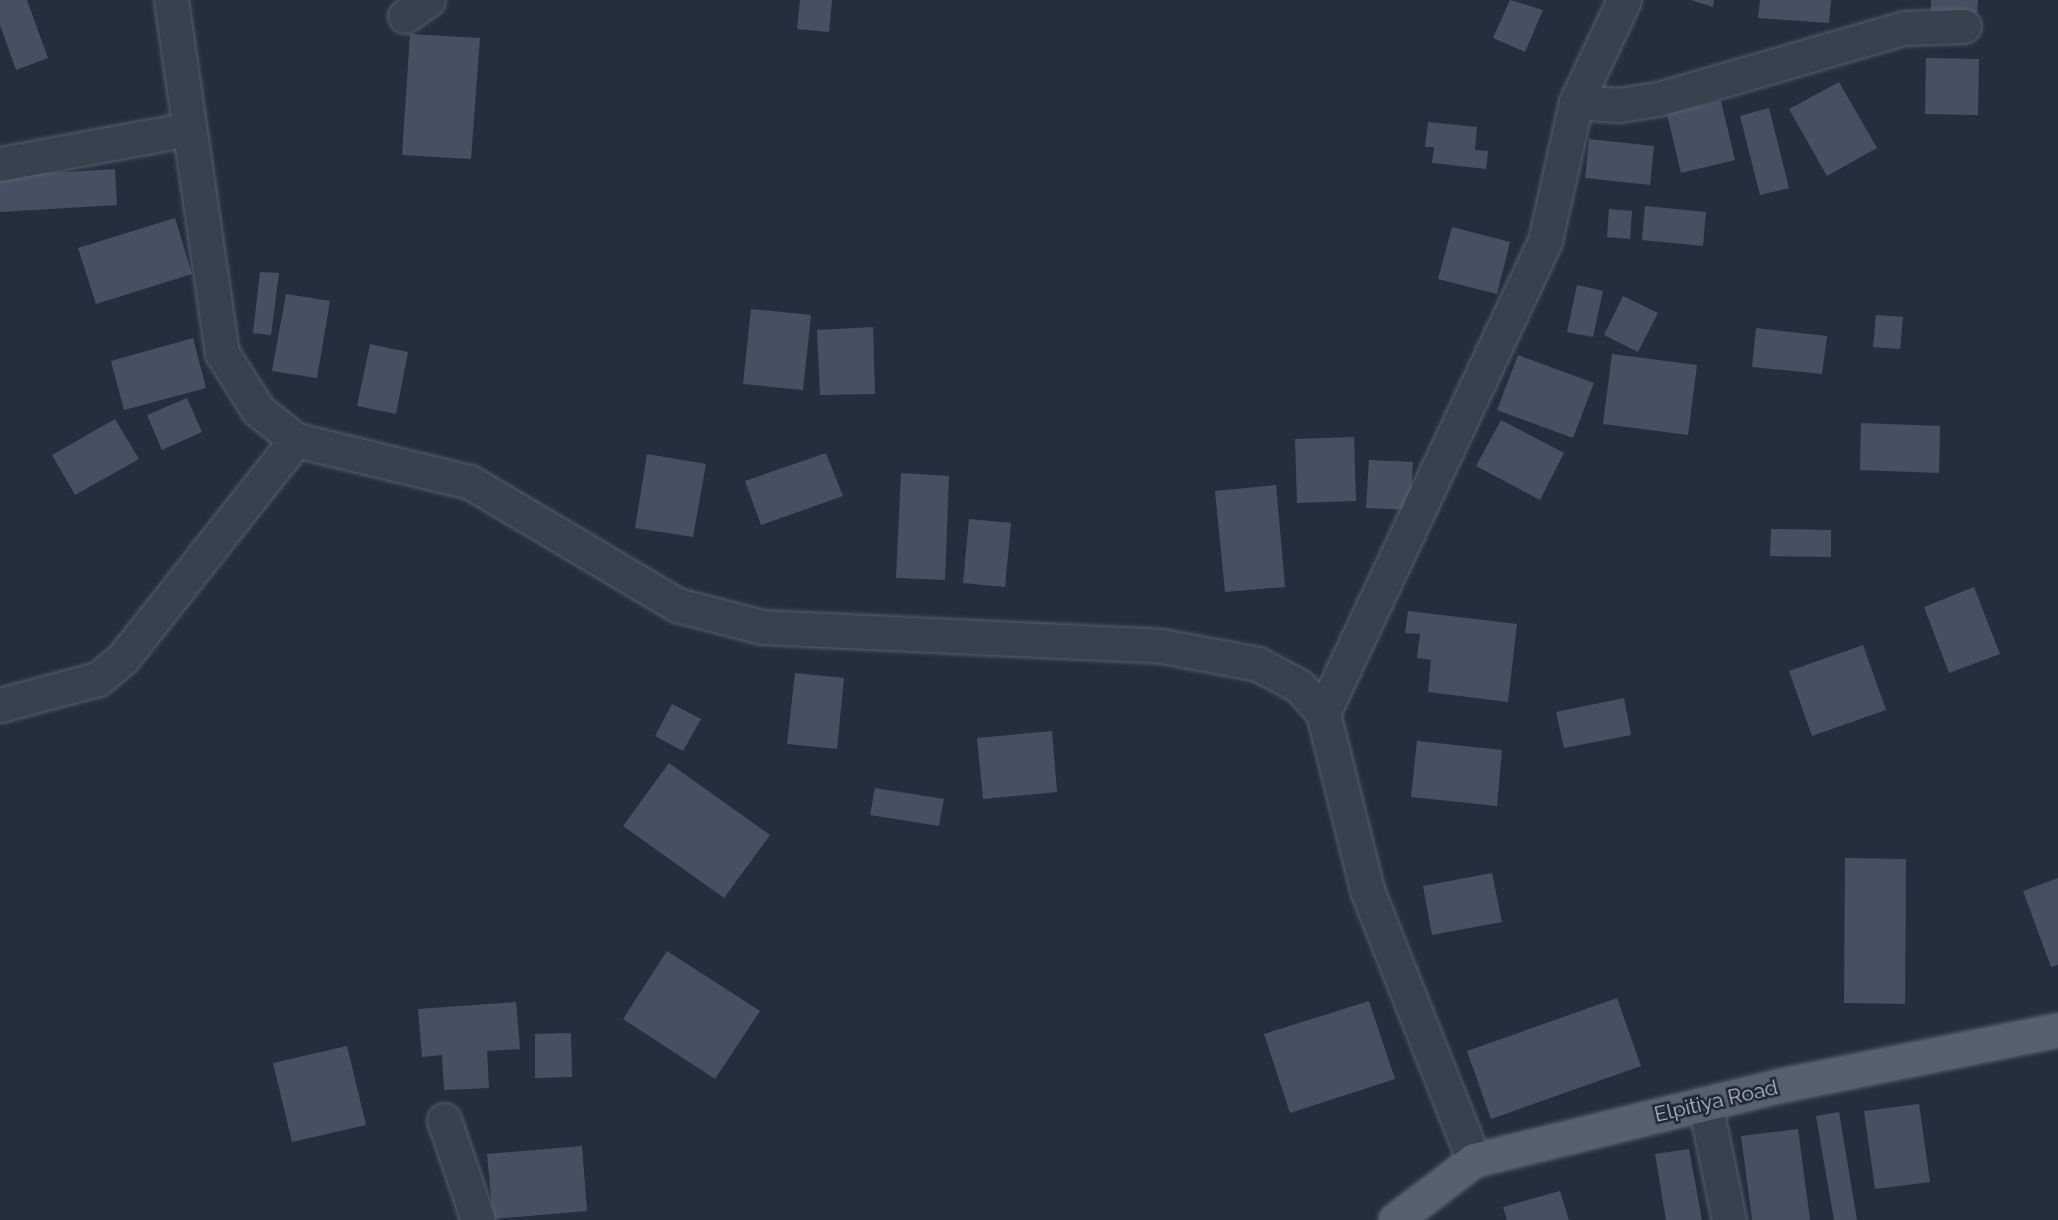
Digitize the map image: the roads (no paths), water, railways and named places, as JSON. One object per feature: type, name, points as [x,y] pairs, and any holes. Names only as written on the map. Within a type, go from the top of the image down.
[{"type":"main road","name":"Elpitiya Road","points":[[1395,1220],[1474,1160],[1705,1104],[2058,1030]]},
{"type":"street","points":[[171,0],[222,353],[258,410],[296,440],[470,482],[677,605],[762,627],[1162,646],[1258,664],[1299,686],[1323,713],[1367,890],[1474,1160]]},
{"type":"street","points":[[1323,713],[1545,241],[1576,102],[1624,0]]},
{"type":"street","points":[[1576,102],[1619,105],[1658,99],[1904,28],[1964,26]]},
{"type":"street","points":[[0,164],[188,129]]},
{"type":"street","points":[[0,705],[98,679],[123,658],[296,440]]},
{"type":"street","points":[[1705,1104],[1729,1220]]},
{"type":"street","points":[[444,1120],[478,1220]]}]
